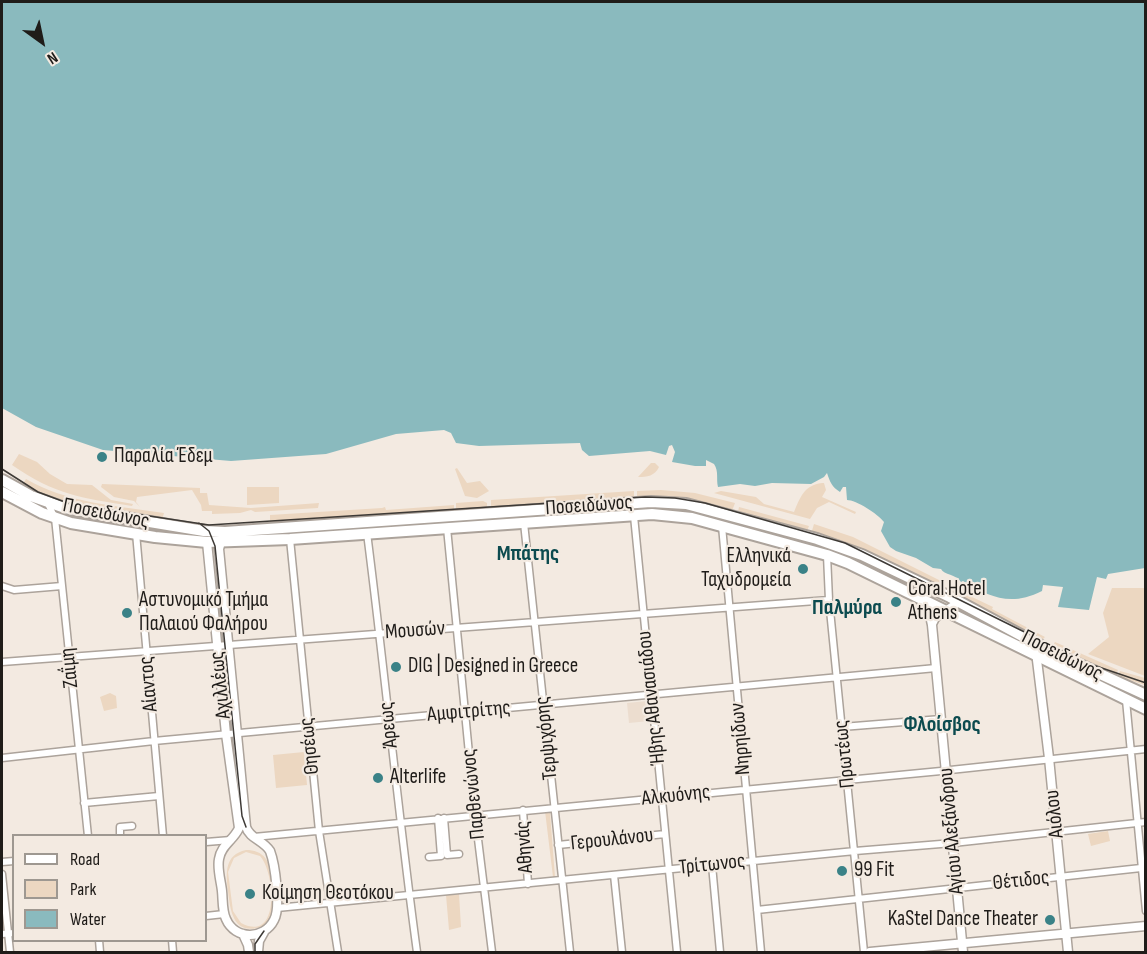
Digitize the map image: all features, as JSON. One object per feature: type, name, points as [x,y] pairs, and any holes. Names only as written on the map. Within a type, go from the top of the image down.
[{"type":"highway","name":"Ποσειδώνος","points":[[2,480],[46,502],[92,514],[194,530],[225,532],[651,502],[674,503],[735,516],[844,548],[959,602],[1035,643],[1123,686],[1146,695]]},
{"type":"highway","name":"Ποσειδώνος","points":[[2,492],[55,518],[71,523],[207,542],[674,515],[827,555],[1146,709]]},
{"type":"street","name":"Ζαΐμη","points":[[46,502],[55,518],[88,834]]},
{"type":"street","name":"Ήβης Αθανασιάδου","points":[[634,516],[677,952]]},
{"type":"street","name":"Τερψιχόρης","points":[[525,523],[542,705],[570,952]]},
{"type":"street","name":"Νηρηίδων","points":[[722,526],[761,952]]},
{"type":"street","name":"Παρθενώνος","points":[[447,528],[475,815],[492,952]]},
{"type":"street","name":"Αίαντος","points":[[136,533],[163,834]]},
{"type":"street","name":"Άρεως","points":[[367,533],[417,952]]},
{"type":"street","name":"Θησέως","points":[[290,539],[320,831],[338,952]]},
{"type":"street","name":"Αχιλλέως","points":[[207,542],[226,734],[242,827]]},
{"type":"street","name":"Αχιλλέως","points":[[221,542],[219,549],[238,733],[242,827]]},
{"type":"street","name":"Πρωτέως","points":[[827,555],[829,600],[864,952]]},
{"type":"street","points":[[2,586],[14,590],[62,586]]},
{"type":"street","name":"Μουσών","points":[[2,662],[829,600]]},
{"type":"street","name":"Αγίου Αλεξάνδρου","points":[[927,602],[932,625],[963,948]]},
{"type":"street","points":[[932,625],[935,618],[959,602]]},
{"type":"street","name":"Αιόλου","points":[[1035,643],[1068,952]]},
{"type":"street","points":[[1039,677],[1044,668],[1051,664]]},
{"type":"street","name":"Αμφιτρίτης","points":[[2,758],[226,734],[936,668]]},
{"type":"street","points":[[1126,700],[1146,911]]},
{"type":"street","points":[[842,727],[941,719]]},
{"type":"street","name":"Αλκυόνης","points":[[207,842],[1146,749]]},
{"type":"street","points":[[84,803],[159,796]]},
{"type":"street","name":"Αθηνάς","points":[[523,810],[528,884]]},
{"type":"street","points":[[441,818],[447,855],[459,854]]},
{"type":"street","points":[[429,857],[441,856],[441,818]]},
{"type":"street","name":"Τρίτωνος","points":[[278,908],[953,843],[1146,822]]},
{"type":"street","points":[[120,834],[120,827],[132,826]]},
{"type":"street","points":[[258,952],[259,941],[264,931],[274,922],[278,908],[271,855],[265,844],[242,827],[222,849],[219,862],[224,915],[231,927],[243,934],[252,935],[264,931]]},
{"type":"street","name":"Γερουλάνου","points":[[558,845],[665,834]]},
{"type":"street","points":[[712,865],[720,952]]},
{"type":"street","name":"Θέτιδος","points":[[757,910],[1142,868]]},
{"type":"street","points":[[2,874],[10,952]]},
{"type":"street","points":[[614,875],[622,952]]},
{"type":"street","points":[[207,916],[224,915]]},
{"type":"street","points":[[870,952],[963,948],[1146,926]]},
{"type":"street","points":[[243,934],[249,952]]},
{"type":"shaded area","points":[[647,701],[649,721],[629,723],[627,703]]},
{"type":"green space","points":[[19,454],[37,462],[50,474],[67,484],[92,485],[111,500],[133,504],[132,506],[69,494],[42,483],[12,465]]},
{"type":"green space","points":[[651,463],[659,467],[655,472],[648,476],[638,477]]},
{"type":"green space","points":[[457,468],[467,483],[480,481],[489,491],[477,498],[465,496],[455,469]]},
{"type":"green space","points":[[26,479],[75,498],[164,513],[162,520],[72,505],[22,485]]},
{"type":"green space","points":[[824,483],[826,490],[822,497],[856,512],[855,514],[829,502],[817,508],[810,519],[714,493],[721,491],[756,497],[764,504],[794,512],[807,489]]},
{"type":"green space","points":[[102,484],[200,488],[200,493],[207,493],[209,505],[251,508],[319,503],[318,508],[212,514],[212,511],[202,511],[192,490],[137,497],[136,502],[140,507],[134,501],[114,497],[101,487]]},
{"type":"green space","points":[[247,487],[279,487],[279,503],[247,505]]},
{"type":"green space","points":[[661,490],[695,493],[735,503],[732,511],[710,505],[637,499],[637,491]]},
{"type":"green space","points":[[634,491],[634,499],[491,508],[491,500]]},
{"type":"green space","points":[[483,501],[487,503],[487,508],[456,510],[456,503]]},
{"type":"green space","points":[[454,505],[454,511],[270,525],[270,515]]},
{"type":"green space","points":[[739,507],[809,526],[807,531],[738,512]]},
{"type":"green space","points":[[74,517],[205,536],[205,537],[73,519]]},
{"type":"green space","points":[[455,523],[271,535],[271,534]]},
{"type":"green space","points":[[736,523],[842,554],[936,599],[935,601],[855,561],[736,525]]},
{"type":"green space","points":[[814,524],[853,537],[945,583],[941,592],[811,534]]},
{"type":"green space","points":[[949,586],[993,607],[992,609],[1045,637],[1040,642],[945,594]]},
{"type":"green space","points":[[1112,588],[1145,588],[1145,676],[1088,654],[1109,637],[1103,613]]},
{"type":"green space","points":[[215,591],[220,591],[225,641],[221,642]]},
{"type":"green space","points":[[1055,642],[1118,670],[1115,677],[1052,647]]},
{"type":"green space","points":[[1120,671],[1145,678],[1145,685],[1117,676]]},
{"type":"green space","points":[[110,693],[116,696],[117,708],[104,711],[100,697]]},
{"type":"green space","points":[[304,752],[307,785],[276,788],[273,755]]},
{"type":"green space","points":[[545,811],[550,813],[555,877],[553,877]]},
{"type":"green space","points":[[1108,831],[1110,841],[1091,846],[1088,834]]},
{"type":"green space","points":[[255,851],[268,862],[270,868],[273,911],[272,917],[264,926],[249,929],[242,927],[237,923],[231,911],[227,871],[230,860],[239,852]],"holes":[[[246,852],[260,856],[269,876],[271,903],[269,915],[263,924],[254,927],[241,923],[233,911],[228,872],[234,858]]]},
{"type":"green space","points":[[459,894],[461,927],[449,930],[446,895]]},
{"type":"water","points":[[2,2],[1145,2],[1145,568],[1108,574],[1106,579],[1097,577],[1089,610],[1058,607],[1063,587],[1043,585],[1042,591],[1031,596],[1001,598],[982,592],[941,569],[933,568],[890,547],[881,531],[884,522],[867,508],[847,500],[846,487],[843,487],[840,492],[837,490],[827,473],[811,484],[772,483],[755,486],[740,484],[718,487],[714,464],[706,460],[706,466],[672,462],[675,452],[672,445],[669,446],[666,455],[650,451],[589,456],[582,450],[580,443],[479,446],[456,443],[451,433],[444,430],[396,434],[326,454],[231,461],[103,450],[36,427],[2,408]]},
{"type":"tram line","points":[[2,469],[38,492],[70,504],[209,525],[645,497],[675,498],[705,503],[845,543],[1087,663],[1146,683]]},
{"type":"tram line","points":[[199,523],[209,531],[215,546],[242,816],[246,827]]},
{"type":"tram line","points":[[255,952],[255,944],[264,931]]},
{"type":"place","name":"Παραλία Έδεμ","points":[[102,457]]},
{"type":"place","name":"Ελληνικά Ταχυδρομεία","points":[[803,569]]},
{"type":"place","name":"Coral Hotel Athens","points":[[896,602]]},
{"type":"place","name":"Αστυνομικό Τμήμα Παλαιού Φαλήρου","points":[[127,613]]},
{"type":"place","name":"DIG | Designed in Greece","points":[[396,667]]},
{"type":"place","name":"Alterlife","points":[[378,778]]},
{"type":"place","name":"99 Fit","points":[[842,871]]},
{"type":"place","name":"Κοίμηση Θεοτόκου","points":[[250,894]]},
{"type":"place","name":"KaStel Dance Theater","points":[[1050,920]]},
{"type":"district","name":"Μπάτης","points":[[528,554]]},
{"type":"district","name":"Παλμύρα","points":[[847,608]]},
{"type":"district","name":"Φλοίσβος","points":[[942,725]]}]
